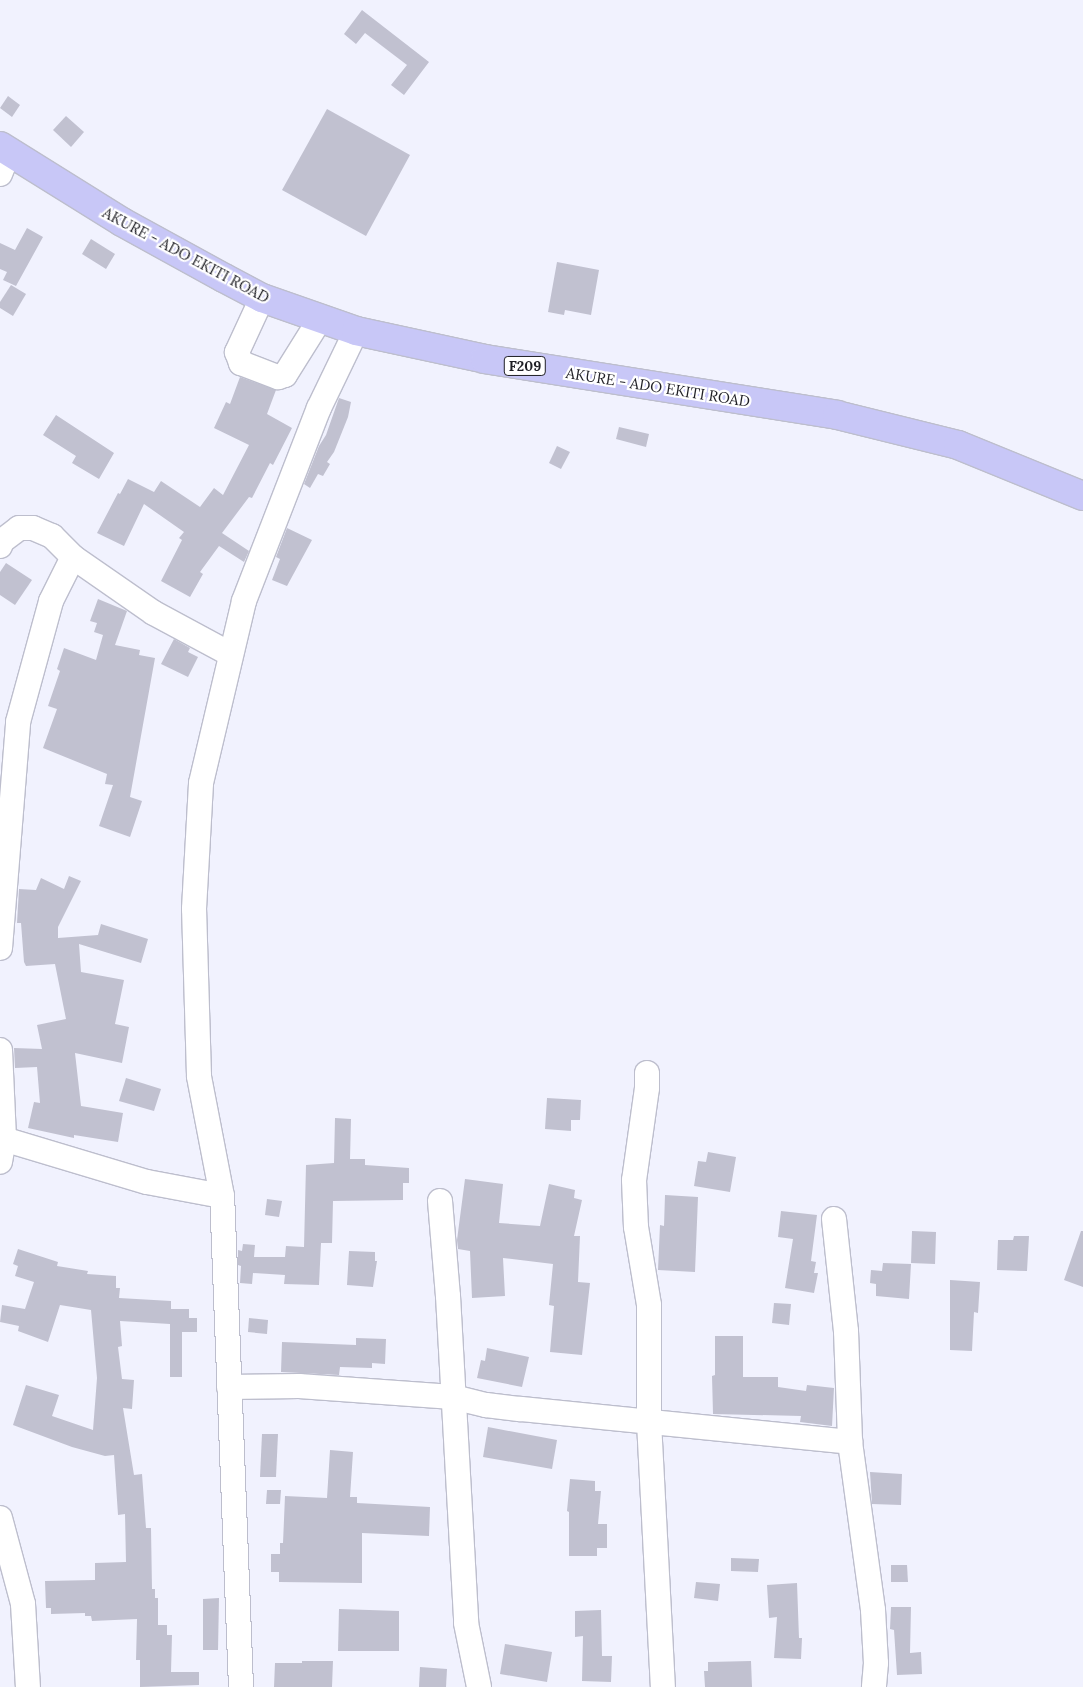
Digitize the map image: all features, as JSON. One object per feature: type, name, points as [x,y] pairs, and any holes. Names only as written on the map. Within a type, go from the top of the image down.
[{"type":"main road","name":"AKURE - ADO EKITI ROAD","points":[[3,157],[262,298],[356,331],[485,359],[837,415],[958,445],[1083,496]]},
{"type":"street","points":[[262,298],[237,352],[241,363],[278,377],[285,375],[320,318]]},
{"type":"street","points":[[241,1687],[222,1196],[199,1076],[194,909],[201,783],[244,601],[319,408],[356,331]]},
{"type":"street","points":[[0,546],[2,541],[19,528],[33,528],[52,536],[73,557],[154,613],[230,654]]},
{"type":"street","points":[[0,948],[18,722],[51,601],[73,557]]},
{"type":"street","points":[[0,1050],[1,1146],[147,1182],[222,1196]]},
{"type":"street","points":[[647,1073],[647,1088],[634,1180],[636,1227],[649,1305],[650,1422],[663,1687]]},
{"type":"street","points":[[440,1201],[448,1296],[466,1623],[479,1687]]},
{"type":"street","points":[[834,1219],[846,1332],[850,1442],[873,1610],[876,1663],[874,1687]]},
{"type":"street","points":[[229,1388],[298,1386],[453,1397],[521,1409],[850,1442]]},
{"type":"street","points":[[0,1518],[23,1604],[28,1687]]},
{"type":"building","points":[[362,10],[429,62],[404,95],[391,85],[407,65],[365,33],[356,44],[344,34]]},
{"type":"building","points":[[8,96],[20,105],[12,117],[0,108]]},
{"type":"building","points":[[327,109],[410,155],[366,236],[282,190]]},
{"type":"building","points":[[66,116],[84,132],[71,147],[53,130]]},
{"type":"building","points":[[27,228],[43,237],[16,286],[3,280],[7,272],[0,269],[0,243],[15,250]]},
{"type":"building","points":[[91,239],[115,254],[106,269],[82,254]]},
{"type":"building","points":[[557,262],[599,270],[591,315],[565,310],[564,315],[548,312]]},
{"type":"building","points":[[11,285],[26,294],[13,316],[0,308],[0,302]]},
{"type":"building","points":[[240,377],[276,390],[267,414],[292,428],[273,465],[270,463],[252,498],[249,497],[222,533],[249,551],[244,562],[219,546],[200,572],[203,574],[190,597],[161,581],[182,540],[179,538],[184,532],[144,504],[124,546],[97,533],[118,493],[120,494],[128,479],[154,492],[161,481],[200,507],[214,488],[223,495],[249,445],[214,428],[226,402],[230,404]]},
{"type":"building","points":[[339,398],[351,402],[348,417],[334,452],[327,462],[330,464],[323,476],[318,474],[310,488],[304,484],[319,446],[326,435]]},
{"type":"building","points":[[56,415],[114,453],[99,479],[72,463],[76,456],[43,435]]},
{"type":"building","points":[[619,427],[649,434],[646,447],[616,439]]},
{"type":"building","points":[[557,446],[570,452],[561,469],[549,463]]},
{"type":"building","points":[[287,528],[312,540],[287,586],[272,580],[280,559],[276,557]]},
{"type":"building","points":[[6,563],[32,580],[15,605],[0,595],[0,572]]},
{"type":"building","points":[[98,599],[127,611],[115,645],[140,650],[139,655],[155,658],[130,797],[142,801],[130,837],[99,826],[113,785],[105,784],[107,774],[43,748],[57,709],[48,706],[60,671],[57,669],[64,648],[96,660],[103,635],[94,632],[97,623],[90,621]]},
{"type":"building","points":[[174,639],[190,648],[188,652],[198,657],[188,677],[161,664]]},
{"type":"building","points":[[69,876],[81,881],[58,927],[58,938],[98,935],[101,924],[148,939],[141,963],[79,944],[81,972],[124,980],[115,1024],[129,1027],[122,1063],[75,1053],[81,1106],[123,1113],[118,1142],[74,1135],[74,1138],[28,1128],[34,1102],[40,1103],[37,1067],[15,1068],[14,1048],[42,1049],[37,1025],[66,1019],[55,964],[26,966],[24,962],[21,923],[17,923],[19,889],[36,890],[41,878],[64,889]]},
{"type":"building","points":[[126,1078],[161,1089],[154,1111],[119,1101]]},
{"type":"building","points":[[547,1098],[581,1100],[580,1120],[571,1120],[571,1131],[545,1129]]},
{"type":"building","points":[[335,1118],[351,1119],[350,1159],[365,1159],[365,1165],[409,1168],[409,1183],[403,1183],[403,1200],[333,1201],[332,1243],[321,1243],[319,1285],[284,1284],[285,1275],[253,1273],[252,1284],[240,1283],[241,1266],[238,1265],[238,1250],[242,1251],[243,1244],[255,1245],[254,1257],[285,1257],[286,1246],[304,1247],[306,1165],[334,1163]]},
{"type":"building","points":[[708,1152],[736,1157],[730,1192],[694,1186],[698,1161],[706,1162]]},
{"type":"building","points":[[465,1179],[503,1184],[499,1223],[540,1226],[549,1184],[575,1190],[574,1198],[582,1200],[574,1236],[580,1236],[578,1282],[590,1283],[582,1355],[550,1352],[554,1306],[549,1305],[553,1264],[503,1258],[505,1296],[472,1298],[470,1251],[458,1249],[457,1240]]},
{"type":"building","points":[[665,1195],[698,1197],[695,1272],[658,1270],[660,1225],[664,1226]]},
{"type":"building","points":[[267,1199],[282,1201],[279,1217],[265,1215]]},
{"type":"building","points":[[781,1211],[817,1215],[811,1261],[816,1262],[814,1273],[818,1273],[814,1293],[785,1288],[793,1239],[778,1237]]},
{"type":"building","points":[[912,1231],[936,1232],[935,1264],[911,1263]]},
{"type":"building","points":[[1081,1231],[1083,1231],[1083,1287],[1064,1280]]},
{"type":"building","points":[[1014,1236],[1029,1236],[1027,1271],[997,1270],[998,1240],[1013,1240]]},
{"type":"building","points":[[18,1249],[58,1262],[57,1266],[88,1271],[87,1274],[116,1276],[116,1288],[120,1288],[119,1298],[171,1301],[171,1309],[189,1309],[189,1318],[197,1318],[197,1332],[182,1332],[182,1377],[170,1377],[170,1324],[120,1321],[122,1346],[118,1347],[122,1379],[134,1380],[132,1409],[123,1408],[134,1475],[142,1474],[146,1528],[151,1528],[152,1589],[155,1589],[155,1598],[158,1598],[158,1625],[167,1625],[167,1635],[172,1635],[171,1672],[199,1672],[199,1685],[140,1687],[140,1660],[136,1660],[137,1619],[92,1621],[91,1616],[85,1616],[85,1613],[51,1614],[51,1608],[46,1608],[45,1581],[95,1580],[95,1563],[126,1562],[125,1514],[118,1515],[114,1455],[105,1456],[72,1447],[13,1425],[26,1385],[59,1395],[52,1416],[93,1430],[97,1378],[91,1310],[60,1305],[48,1342],[18,1331],[19,1326],[0,1322],[2,1305],[25,1309],[34,1282],[15,1276],[18,1266],[13,1264]]},
{"type":"building","points":[[349,1251],[375,1252],[375,1261],[377,1261],[373,1287],[347,1285]]},
{"type":"building","points":[[883,1263],[911,1264],[909,1299],[876,1296],[876,1284],[870,1283],[871,1270],[882,1271]]},
{"type":"building","points":[[950,1280],[980,1282],[978,1313],[974,1312],[972,1351],[950,1350]]},
{"type":"building","points":[[774,1303],[791,1304],[789,1325],[772,1323]]},
{"type":"building","points":[[249,1318],[268,1320],[267,1334],[248,1332]]},
{"type":"building","points":[[715,1336],[743,1336],[743,1377],[778,1377],[778,1387],[806,1391],[807,1385],[834,1388],[832,1426],[800,1422],[801,1416],[713,1414],[712,1376],[715,1375]]},
{"type":"building","points":[[356,1338],[386,1339],[385,1364],[372,1363],[372,1368],[340,1367],[339,1375],[281,1372],[282,1342],[356,1345]]},
{"type":"building","points":[[487,1348],[529,1357],[522,1387],[477,1378],[481,1360],[485,1361]]},
{"type":"building","points":[[488,1427],[557,1440],[552,1469],[483,1457]]},
{"type":"building","points":[[262,1434],[278,1434],[276,1477],[260,1477]]},
{"type":"building","points":[[330,1450],[353,1452],[350,1497],[357,1497],[357,1503],[430,1507],[429,1536],[362,1533],[362,1583],[279,1582],[279,1572],[271,1572],[271,1554],[280,1554],[280,1543],[283,1543],[285,1496],[327,1498]]},
{"type":"building","points":[[870,1472],[902,1474],[901,1505],[872,1504]]},
{"type":"building","points":[[570,1479],[595,1481],[595,1491],[601,1491],[598,1524],[607,1524],[607,1548],[597,1548],[597,1556],[569,1556],[569,1512],[567,1511]]},
{"type":"building","points":[[267,1490],[281,1490],[280,1504],[266,1504]]},
{"type":"building","points":[[731,1558],[759,1559],[758,1572],[731,1571]]},
{"type":"building","points":[[891,1565],[907,1565],[908,1582],[891,1582]]},
{"type":"building","points":[[696,1582],[720,1584],[718,1601],[694,1598]]},
{"type":"building","points":[[797,1583],[799,1638],[802,1638],[801,1659],[774,1658],[777,1617],[769,1618],[767,1585]]},
{"type":"building","points":[[219,1598],[218,1650],[203,1650],[203,1599]]},
{"type":"building","points":[[891,1607],[911,1607],[910,1653],[921,1652],[922,1674],[897,1675],[894,1630],[890,1629]]},
{"type":"building","points":[[339,1609],[399,1611],[399,1651],[338,1651]]},
{"type":"building","points":[[601,1610],[602,1656],[612,1656],[611,1682],[582,1681],[583,1636],[575,1637],[575,1611]]},
{"type":"building","points":[[505,1644],[552,1652],[547,1682],[500,1674]]},
{"type":"building","points":[[302,1661],[333,1661],[332,1687],[274,1687],[275,1663],[302,1663]]},
{"type":"building","points":[[751,1661],[752,1687],[705,1687],[704,1671],[708,1671],[708,1662]]},
{"type":"building","points":[[420,1667],[447,1669],[446,1687],[419,1687]]}]
